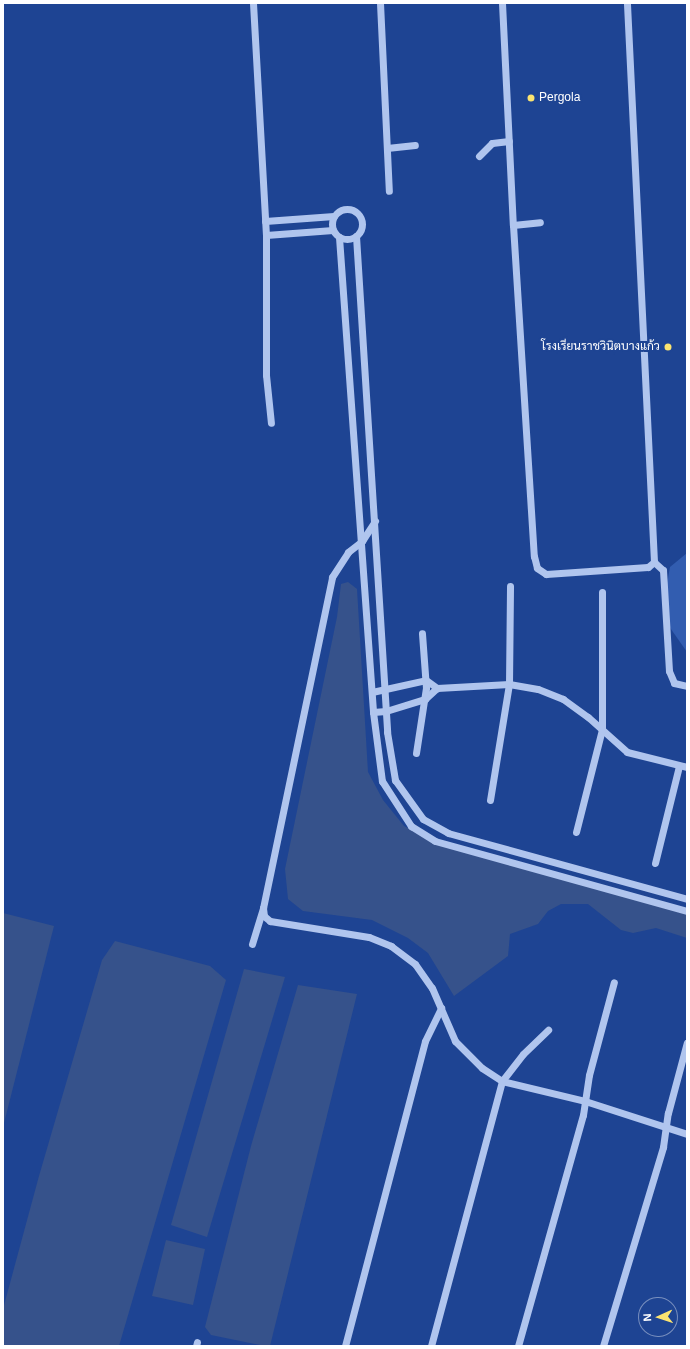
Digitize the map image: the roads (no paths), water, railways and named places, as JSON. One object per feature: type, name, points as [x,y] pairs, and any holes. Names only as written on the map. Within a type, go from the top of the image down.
[{"type":"street","points":[[253,3],[266,235],[266,375],[271,423]]},
{"type":"street","points":[[380,3],[389,191]]},
{"type":"street","points":[[502,3],[513,225],[534,556],[538,568],[546,574],[648,567],[654,562]]},
{"type":"street","points":[[627,3],[654,562],[663,570],[669,671],[674,683],[687,686]]},
{"type":"street","points":[[479,156],[492,143],[509,141]]},
{"type":"street","points":[[387,148],[415,145]]},
{"type":"street","points":[[265,220],[334,216],[343,209],[355,211],[359,215],[362,226],[356,236],[387,732],[395,780],[423,819],[448,833],[687,899]]},
{"type":"street","points":[[334,216],[333,230],[339,237],[362,541],[373,712],[382,781],[411,826],[435,841],[687,911]]},
{"type":"street","points":[[513,225],[540,222]]},
{"type":"street","points":[[266,235],[333,230]]},
{"type":"street","points":[[339,237],[348,239],[356,236]]},
{"type":"street","points":[[252,944],[263,908],[332,577],[348,552],[362,541],[375,521]]},
{"type":"street","points":[[490,800],[509,684],[510,586]]},
{"type":"street","points":[[576,832],[602,729],[602,592]]},
{"type":"street","points":[[416,753],[426,680],[422,633]]},
{"type":"street","points":[[372,692],[385,691],[426,680]]},
{"type":"street","points":[[426,680],[437,688]]},
{"type":"street","points":[[373,712],[386,711],[424,699],[437,688],[509,684],[538,689],[563,699],[602,729],[627,752],[683,766],[655,863]]},
{"type":"street","points":[[375,733],[387,732]]},
{"type":"street","points":[[550,873],[551,862]]},
{"type":"street","points":[[263,908],[264,916],[270,921],[369,937],[391,946],[415,964],[432,988],[456,1041],[482,1068],[502,1081],[585,1101],[666,1129],[687,1134]]},
{"type":"street","points":[[518,1346],[583,1115],[589,1075],[614,982]]},
{"type":"street","points":[[345,1346],[424,1041],[440,1008]]},
{"type":"street","points":[[431,1346],[502,1081],[523,1054],[548,1030]]},
{"type":"street","points":[[603,1346],[663,1147],[687,1042]]},
{"type":"place","name":"Pergola","points":[[531,98]]},
{"type":"place","name":"โรงเรียนราชวินิตบางแก้ว","points":[[668,347]]}]
